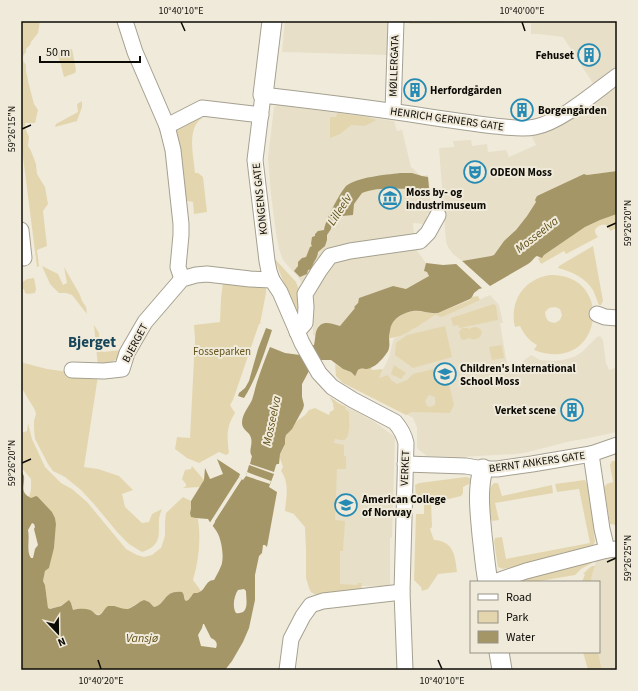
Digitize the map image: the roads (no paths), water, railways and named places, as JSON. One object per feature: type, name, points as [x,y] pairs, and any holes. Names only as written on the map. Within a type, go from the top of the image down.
[{"type":"street","points":[[125,21],[135,52],[167,126],[173,150],[181,224],[178,267],[182,279],[207,274],[272,280]]},
{"type":"street","name":"KONGENS GATE","points":[[272,21],[255,160],[267,260],[272,280],[280,292],[297,332],[314,366]]},
{"type":"street","name":"MØLLERGATA","points":[[393,111],[396,21]]},
{"type":"street","name":"HENRICH GERNERS GATE","points":[[263,95],[393,111],[478,124],[512,128],[534,128],[552,121],[570,111],[617,76]]},
{"type":"street","points":[[167,126],[202,108],[261,115]]},
{"type":"street","points":[[297,332],[305,323],[305,294],[330,256],[350,251],[420,241],[428,233],[438,215]]},
{"type":"street","points":[[21,230],[24,258]]},
{"type":"street","name":"BJERGET","points":[[72,370],[104,371],[122,369],[127,353],[145,322],[182,279]]},
{"type":"street","points":[[597,314],[605,317],[617,318]]},
{"type":"street","name":"VERKET","points":[[314,366],[332,387],[395,422],[404,435],[406,443],[404,464],[402,592],[405,670]]},
{"type":"street","name":"BERNT ANKERS GATE","points":[[404,464],[466,466],[483,469],[497,469],[591,454],[617,445]]},
{"type":"street","name":"BERNT ANKERS GATE","points":[[591,454],[602,529],[612,550]]},
{"type":"street","name":"BERNT ANKERS GATE","points":[[483,469],[480,479],[479,513],[488,581]]},
{"type":"street","points":[[497,581],[526,571],[612,550]]},
{"type":"street","points":[[287,670],[291,639],[303,616],[311,605],[324,601],[402,592]]},
{"type":"street","points":[[499,653],[502,670]]},
{"type":"water","name":"Mosseelva","points":[[617,171],[617,214],[585,227],[544,255],[542,258],[537,256],[529,263],[490,286],[479,289],[470,299],[438,313],[413,311],[401,315],[393,321],[391,325],[388,352],[372,367],[367,369],[359,369],[355,376],[331,360],[321,360],[309,371],[302,384],[303,409],[292,429],[286,435],[285,444],[280,454],[279,464],[276,465],[274,472],[250,464],[252,456],[250,452],[251,441],[249,434],[242,425],[242,420],[252,400],[270,347],[285,353],[300,355],[300,353],[314,345],[316,332],[320,325],[326,323],[340,326],[355,308],[354,307],[358,303],[359,298],[393,286],[406,289],[429,276],[427,272],[424,271],[426,263],[443,265],[456,264],[462,261],[494,255],[504,241],[516,230],[527,216],[536,202],[535,200],[537,196],[584,174],[587,175]]},
{"type":"water","name":"Lilleelv","points":[[400,173],[412,173],[428,177],[429,188],[378,189],[362,193],[354,204],[353,215],[342,216],[332,221],[325,246],[318,252],[312,269],[308,270],[307,274],[300,277],[294,271],[298,266],[298,262],[302,258],[306,257],[310,247],[312,246],[312,237],[315,236],[318,231],[324,230],[327,220],[339,196],[346,186],[364,178]]},
{"type":"water","points":[[266,328],[272,330],[256,374],[244,398],[238,396],[249,381],[258,349]]},
{"type":"water","name":"Vansjø","points":[[217,459],[240,474],[239,477],[243,480],[246,476],[249,465],[274,474],[269,487],[277,492],[267,547],[263,545],[255,575],[255,600],[249,628],[243,642],[225,670],[21,670],[21,469],[24,476],[23,488],[27,496],[31,498],[36,496],[38,497],[52,512],[55,518],[54,548],[49,568],[45,571],[43,581],[45,585],[48,608],[50,609],[61,606],[69,600],[73,610],[88,609],[98,615],[101,614],[108,606],[127,609],[144,600],[149,602],[154,607],[158,606],[168,595],[176,592],[182,592],[186,601],[194,593],[201,591],[208,582],[214,580],[222,563],[222,545],[217,532],[208,519],[191,517],[191,501],[204,480],[205,468],[210,479],[223,474]],"holes":[[[32,523],[35,527],[34,529],[38,545],[35,549],[33,558],[31,558],[28,548],[28,530]],[[244,589],[246,591],[247,602],[245,609],[240,613],[236,613],[234,608],[238,590]],[[204,624],[211,638],[216,642],[216,648],[201,646],[198,635]]]},
{"type":"place","name":"Fehuset","points":[[589,55]]},
{"type":"place","name":"Herfordgården","points":[[415,90]]},
{"type":"place","name":"Borgengården","points":[[522,110]]},
{"type":"place","name":"ODEON Moss","points":[[475,172]]},
{"type":"place","name":"Moss by- og industrimuseum","points":[[390,198]]},
{"type":"place","name":"Children's International School Moss","points":[[445,374]]},
{"type":"place","name":"Verket scene","points":[[572,410]]},
{"type":"place","name":"American College of Norway","points":[[346,505]]},
{"type":"district","name":"Bjerget","points":[[92,342]]},
{"type":"park label","name":"Fosseparken","points":[[222,351]]}]
